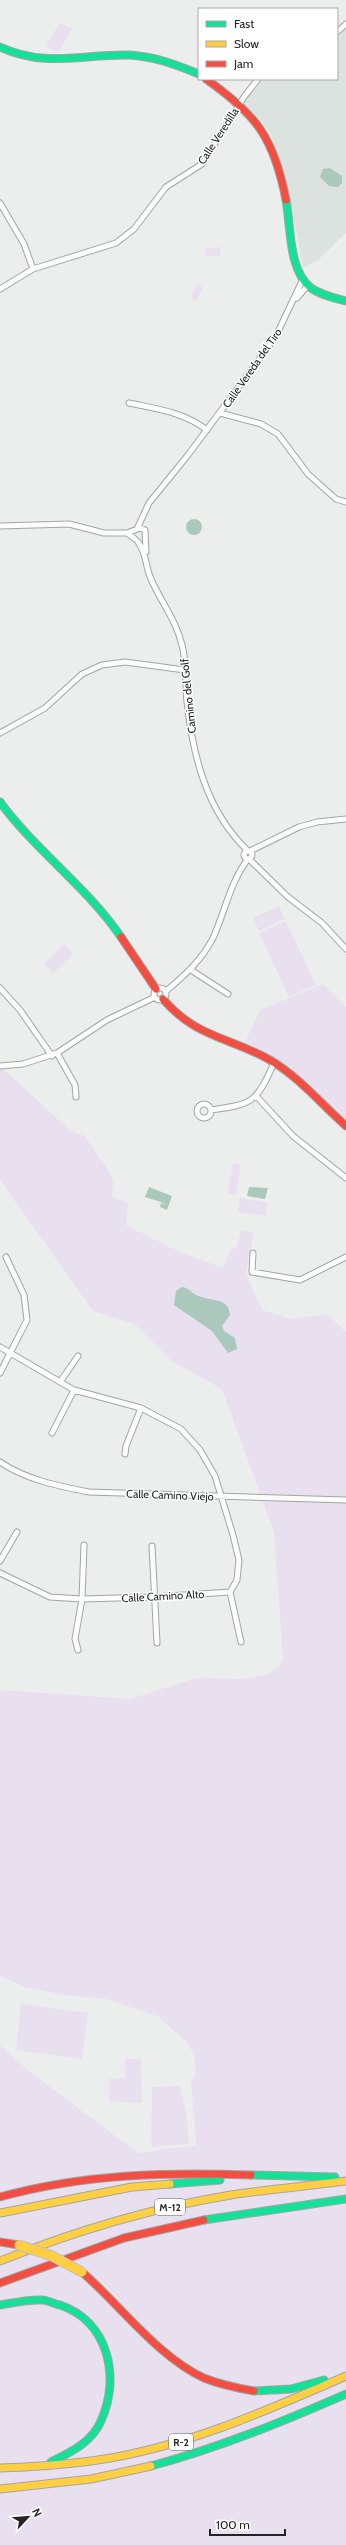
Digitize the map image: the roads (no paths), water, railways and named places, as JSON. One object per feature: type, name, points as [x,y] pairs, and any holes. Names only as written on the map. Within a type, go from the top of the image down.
[{"type":"main road","points":[[0,47],[31,60],[46,61],[138,55],[169,62],[198,74]]},
{"type":"main road","points":[[207,80],[239,105],[260,128],[270,143],[286,202],[298,268],[305,282],[322,294],[346,302]]},
{"type":"main road","points":[[0,802],[14,821],[105,913],[160,994],[182,1020],[197,1030],[274,1063],[284,1069],[346,1126]]},
{"type":"main road","points":[[0,2197],[74,2180],[112,2176],[155,2174],[268,2177],[346,2177]]},
{"type":"main road","points":[[0,2213],[132,2187],[268,2177]]},
{"type":"main road","name":"M-12","points":[[0,2261],[79,2232],[164,2208],[230,2196],[346,2180]]},
{"type":"main road","name":"M-12","points":[[0,2283],[79,2252],[165,2227],[254,2211],[346,2199]]},
{"type":"main road","points":[[0,2242],[19,2245],[52,2256],[82,2272],[115,2299],[154,2341],[180,2364],[206,2380],[228,2388],[271,2392],[293,2390],[346,2371]]},
{"type":"main road","points":[[0,2286],[48,2264]]},
{"type":"main road","points":[[0,2305],[37,2299],[54,2301],[72,2307],[90,2320],[100,2334],[108,2354],[110,2369],[107,2404],[96,2430],[86,2443],[65,2458],[3,2468]]},
{"type":"main road","name":"R-2","points":[[3,2468],[48,2467],[110,2459],[163,2448],[264,2413],[346,2376]]},
{"type":"main road","name":"R-2","points":[[0,2484],[65,2483],[117,2475],[177,2460],[243,2439],[346,2394]]},
{"type":"main road","points":[[0,2489],[65,2483]]},
{"type":"street","points":[[338,31],[346,24]]},
{"type":"street","name":"Calle Veredilla","points":[[0,289],[33,269],[116,243],[127,236],[166,187],[202,164],[239,105],[257,80]]},
{"type":"street","points":[[0,203],[24,244],[33,269]]},
{"type":"street","name":"Calle Vereda del Tiro","points":[[137,529],[149,503],[220,413],[275,338],[305,282]]},
{"type":"street","name":"Calle Vereda del Tiro","points":[[294,302],[305,282]]},
{"type":"street","points":[[128,403],[183,415],[207,430]]},
{"type":"street","name":"Calle Vereda del Tiro","points":[[220,413],[261,424],[278,434],[308,474],[336,499],[346,502]]},
{"type":"street","points":[[143,517],[146,559]]},
{"type":"street","points":[[0,526],[62,523],[104,533],[127,533],[137,529],[145,530]]},
{"type":"street","name":"Camino del Golf","points":[[137,529],[137,541],[146,559],[150,578],[178,630],[185,670],[190,729],[198,766],[220,814],[249,855]]},
{"type":"street","points":[[127,533],[137,541],[145,539]]},
{"type":"street","points":[[0,733],[45,708],[82,674],[102,665],[125,662],[185,670]]},
{"type":"street","points":[[0,1066],[23,1064],[52,1056],[107,1020],[160,994],[191,970],[212,939],[243,865],[249,855],[299,827],[318,822],[346,819]]},
{"type":"street","points":[[249,855],[288,897],[322,923],[346,949]]},
{"type":"street","points":[[191,970],[228,994]]},
{"type":"street","points":[[0,988],[20,1010],[52,1056]]},
{"type":"street","points":[[57,1053],[75,1085],[76,1097]]},
{"type":"street","points":[[211,1110],[239,1107],[257,1097],[274,1063]]},
{"type":"street","points":[[257,1097],[293,1136],[346,1178]]},
{"type":"street","points":[[254,1253],[252,1272],[300,1280],[346,1257]]},
{"type":"street","points":[[0,1373],[27,1320],[24,1295],[6,1257]]},
{"type":"street","points":[[0,1347],[11,1352],[74,1390],[141,1408],[181,1429],[200,1450],[215,1476],[240,1560],[237,1580],[230,1592],[241,1642]]},
{"type":"street","points":[[60,1382],[78,1356]]},
{"type":"street","points":[[52,1433],[74,1390]]},
{"type":"street","points":[[126,1454],[126,1446],[141,1408]]},
{"type":"street","name":"Calle Camino Viejo","points":[[0,1462],[16,1472],[53,1485],[89,1492],[346,1500]]},
{"type":"street","points":[[0,1561],[18,1532]]},
{"type":"street","points":[[78,1650],[75,1639],[82,1599],[84,1545]]},
{"type":"street","points":[[152,1546],[157,1643]]},
{"type":"street","name":"Calle Camino Alto","points":[[0,1573],[50,1597],[82,1599],[154,1597],[230,1592]]}]
